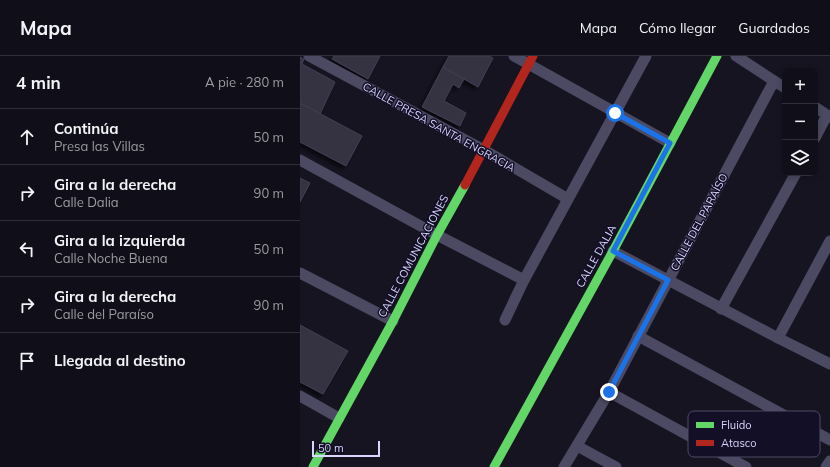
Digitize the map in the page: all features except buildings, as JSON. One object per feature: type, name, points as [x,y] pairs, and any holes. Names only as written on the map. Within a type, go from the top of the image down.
[{"type":"street","name":"CALLE PRESA SANTA ENGRACIA","points":[[309,56],[484,150],[568,199]]},
{"type":"street","points":[[514,56],[531,60],[615,113],[670,143]]},
{"type":"street","points":[[505,320],[524,280],[646,56]]},
{"type":"street","name":"CALLE DALIA","points":[[494,467],[613,251],[717,56]]},
{"type":"street","points":[[736,56],[782,86]]},
{"type":"street","name":"CALLE COMUNICACIONES","points":[[313,467],[393,321],[437,235],[531,60]]},
{"type":"street","name":"CALLE DEL PARAÍSO","points":[[564,467],[609,392],[774,80]]},
{"type":"street","points":[[818,109],[829,116],[818,133]]},
{"type":"street","points":[[300,160],[437,235],[524,280]]},
{"type":"street","points":[[721,309],[794,176]]},
{"type":"street","points":[[778,338],[830,241]]},
{"type":"street","points":[[613,251],[721,309],[830,364]]},
{"type":"street","points":[[300,273],[393,321]]},
{"type":"street","points":[[638,336],[776,411]]},
{"type":"street","points":[[609,392],[688,435]]},
{"type":"street","points":[[300,396],[339,418]]},
{"type":"street","points":[[820,435],[830,440]]},
{"type":"street","points":[[577,446],[616,467]]},
{"type":"street","points":[[728,457],[746,467]]},
{"type":"street","points":[[826,467],[830,461]]},
{"type":"traffic: fast","points":[[494,467],[613,251],[717,56]]},
{"type":"traffic: fast","points":[[313,467],[465,185]]},
{"type":"traffic: jam","points":[[465,185],[533,56]]},
{"type":"route","points":[[609,392],[668,280],[613,251],[670,143],[615,113]]}]
